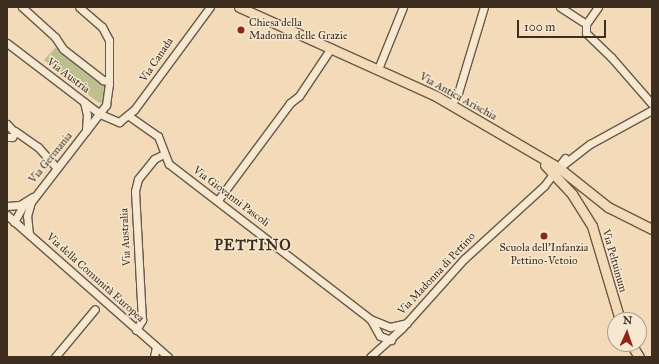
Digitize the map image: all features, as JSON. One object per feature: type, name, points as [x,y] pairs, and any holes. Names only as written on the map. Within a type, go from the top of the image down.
[{"type":"main road","name":"Via Antica Arischia","points":[[239,7],[378,69],[452,105],[536,157]]},
{"type":"main road","name":"Via Peltuinum","points":[[536,157],[555,169],[572,194],[594,233],[618,312]]},
{"type":"main road","points":[[555,169],[571,177],[608,207],[652,229]]},
{"type":"main road","points":[[572,194],[572,184],[580,184]]},
{"type":"street","points":[[22,7],[55,37],[63,49],[103,80],[109,81]]},
{"type":"street","name":"Via Germania","points":[[14,222],[106,105],[109,81],[110,45],[108,36],[102,27],[79,7]]},
{"type":"street","name":"Via Canada","points":[[118,122],[129,116],[161,76],[177,50],[210,7]]},
{"type":"street","points":[[378,69],[403,7]]},
{"type":"street","points":[[452,105],[458,93],[484,7]]},
{"type":"street","points":[[560,7],[586,24]]},
{"type":"street","points":[[598,7],[586,24],[586,33],[612,57],[652,104]]},
{"type":"street","name":"Via Austria","points":[[7,43],[100,114],[118,122]]},
{"type":"street","points":[[218,200],[290,103],[299,96],[331,48]]},
{"type":"street","name":"Via Germania","points":[[84,101],[87,114],[85,133]]},
{"type":"street","name":"Via Madonna di Pettino","points":[[373,355],[391,340],[464,259],[555,169],[578,152],[652,110]]},
{"type":"street","name":"Via Giovanni Pascoli","points":[[129,116],[158,136],[164,145],[164,154],[169,164],[218,200],[370,318],[386,326]]},
{"type":"street","points":[[7,124],[11,135],[23,137],[38,147],[57,168]]},
{"type":"street","name":"Via Australia","points":[[136,330],[142,320],[136,186],[154,159],[164,154]]},
{"type":"street","points":[[568,160],[568,168],[571,177]]},
{"type":"street","name":"Via Germania","points":[[7,206],[26,206]]},
{"type":"street","points":[[26,206],[29,234]]},
{"type":"street","name":"Via della Comunità Europea","points":[[7,215],[168,357]]},
{"type":"street","points":[[55,357],[95,309]]},
{"type":"street","name":"Via Giovanni Pascoli","points":[[370,318],[382,338],[391,340]]},
{"type":"street","points":[[386,326],[395,327],[407,323]]},
{"type":"street","points":[[386,326],[390,331],[391,340]]},
{"type":"street","points":[[373,355],[379,333]]},
{"type":"street","points":[[154,357],[156,347]]},
{"type":"green space","points":[[56,47],[107,86],[106,102],[99,103],[44,60]]},
{"type":"place","name":"Chiesa della Madonna delle Grazie","points":[[241,30]]},
{"type":"place","name":"Scuola dell'Infanzia Pettino-Vetoio","points":[[544,236]]},
{"type":"district","name":"PETTINO","points":[[253,246]]}]
